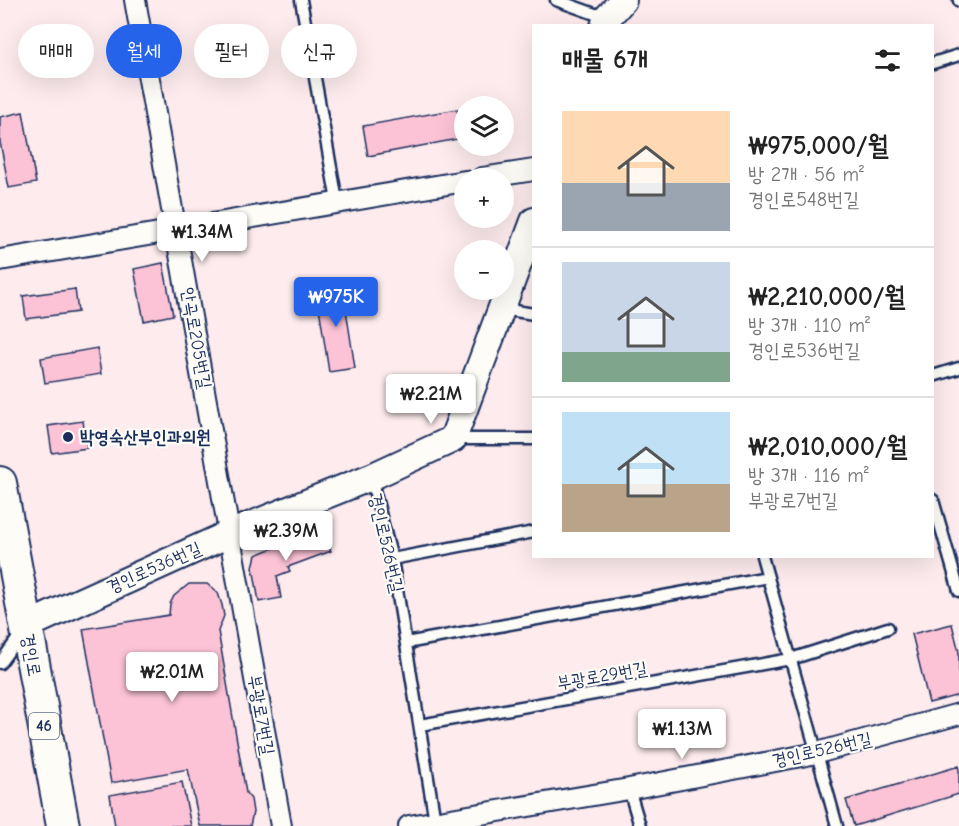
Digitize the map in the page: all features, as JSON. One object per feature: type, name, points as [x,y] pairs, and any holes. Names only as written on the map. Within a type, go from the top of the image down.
[{"type":"main road","name":"경인로","points":[[0,483],[63,826]]},
{"type":"street","name":"안곡로205번길","points":[[135,0],[177,228],[229,534]]},
{"type":"street","points":[[514,173],[532,170]]},
{"type":"street","points":[[0,260],[177,228],[454,183]]},
{"type":"street","points":[[453,439],[532,226]]},
{"type":"street","name":"경인로536번길","points":[[26,626],[229,534],[371,477],[453,439]]},
{"type":"street","name":"부광로7번길","points":[[229,534],[281,826]]},
{"type":"street","name":"경인로526번길","points":[[409,826],[435,821],[459,823],[817,753],[959,714]]},
{"type":"lane","points":[[301,0],[337,201]]},
{"type":"lane","points":[[556,0],[611,14]]},
{"type":"lane","points":[[934,63],[959,55]]},
{"type":"lane","points":[[500,309],[532,314]]},
{"type":"lane","points":[[934,376],[959,368]]},
{"type":"lane","points":[[453,439],[532,440]]},
{"type":"lane","name":"경인로526번길","points":[[371,477],[392,559],[435,821]]},
{"type":"lane","points":[[934,504],[959,591]]},
{"type":"lane","points":[[392,559],[532,532]]},
{"type":"lane","points":[[763,558],[837,826]]},
{"type":"lane","points":[[406,643],[768,577]]},
{"type":"lane","points":[[0,663],[26,626]]},
{"type":"lane","name":"부광로29번길","points":[[420,725],[790,659],[888,628]]},
{"type":"lane","points":[[629,789],[639,826]]},
{"type":"building","points":[[454,110],[454,140],[368,156],[363,126]]},
{"type":"building","points":[[23,112],[36,183],[9,188],[0,142],[0,117]]},
{"type":"building","points":[[163,263],[173,315],[144,321],[134,269]]},
{"type":"building","points":[[342,284],[355,368],[329,372],[316,288]]},
{"type":"building","points":[[75,289],[78,312],[26,319],[23,296]]},
{"type":"building","points":[[97,348],[101,374],[45,383],[41,358]]},
{"type":"building","name":"박영숙산부인과의원","points":[[83,421],[87,448],[52,453],[48,426]]},
{"type":"building","points":[[322,528],[331,551],[288,567],[290,571],[277,576],[281,598],[259,602],[253,567],[256,555]]},
{"type":"building","points":[[189,584],[207,584],[218,593],[222,605],[224,616],[218,631],[246,793],[251,799],[253,812],[250,826],[200,826],[188,769],[111,783],[83,629],[169,615],[170,604],[174,596]]},
{"type":"building","points":[[952,624],[959,652],[959,695],[929,703],[912,634]]},
{"type":"building","points":[[959,766],[959,794],[854,826],[846,800]]},
{"type":"building","points":[[182,782],[191,826],[115,826],[110,795]]},
{"type":"place","name":"박영숙산부인과의원","points":[[68,437]]}]
